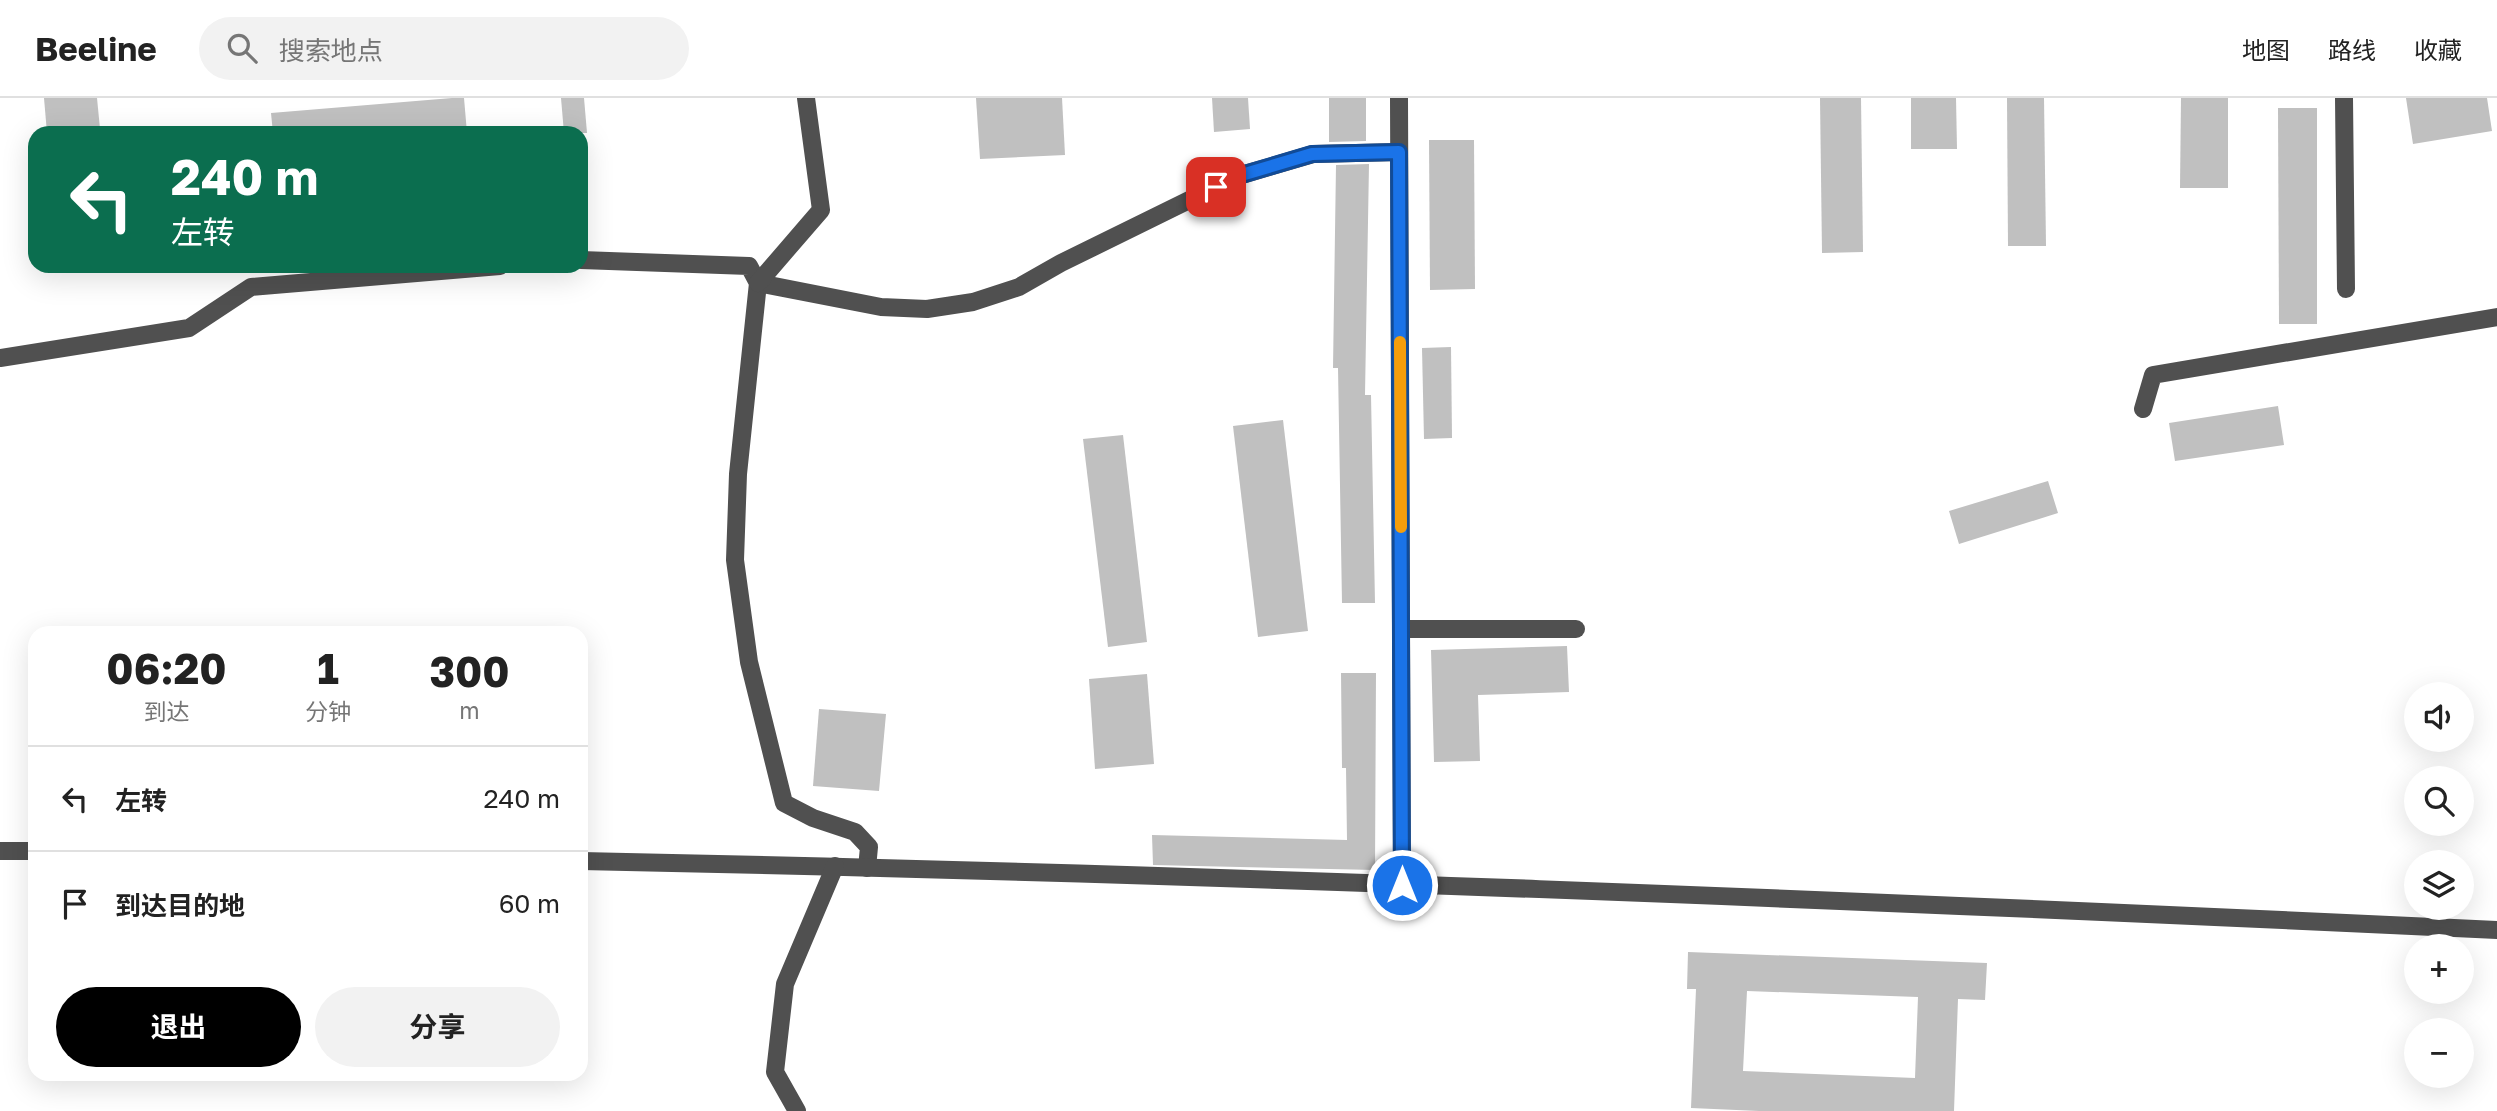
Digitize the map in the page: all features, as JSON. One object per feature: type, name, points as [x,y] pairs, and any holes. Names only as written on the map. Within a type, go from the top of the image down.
[{"type":"street","points":[[806,98],[821,210],[758,283],[738,474],[735,560],[749,662],[784,803],[813,818],[855,832],[869,847],[867,868]]},
{"type":"street","points":[[1399,98],[1402,885]]},
{"type":"street","points":[[2344,98],[2346,289]]},
{"type":"street","points":[[588,260],[749,267],[758,283],[858,303],[926,309],[973,302],[1019,287],[1061,263],[1238,176],[1312,154],[1399,152]]},
{"type":"street","points":[[0,358],[189,328],[251,287],[417,273]]},
{"type":"street","points":[[2143,409],[2152,374],[2497,317]]},
{"type":"street","points":[[1401,629],[1576,629]]},
{"type":"street","points":[[0,851],[28,852]]},
{"type":"street","points":[[588,862],[835,866],[1402,885],[2497,930]]},
{"type":"street","points":[[797,1111],[775,1072],[785,984],[835,866]]},
{"type":"building","points":[[44,98],[97,98],[100,126],[46,126]]},
{"type":"building","points":[[464,98],[466,126],[272,126],[271,113]]},
{"type":"building","points":[[561,98],[584,98],[586,126],[563,126]]},
{"type":"building","points":[[976,98],[1062,98],[1065,155],[980,159]]},
{"type":"building","points":[[1212,98],[1248,98],[1250,129],[1214,132]]},
{"type":"building","points":[[1329,98],[1366,98],[1366,141],[1329,142]]},
{"type":"building","points":[[1820,98],[1861,98],[1863,252],[1822,253]]},
{"type":"building","points":[[1911,98],[1956,98],[1957,149],[1911,149]]},
{"type":"building","points":[[2007,98],[2044,98],[2046,246],[2008,246]]},
{"type":"building","points":[[2181,98],[2228,98],[2228,188],[2180,188]]},
{"type":"building","points":[[2406,98],[2487,98],[2492,131],[2413,144]]},
{"type":"building","points":[[2278,108],[2317,108],[2317,324],[2279,324]]},
{"type":"building","points":[[1429,140],[1474,140],[1475,289],[1430,290]]},
{"type":"building","points":[[1369,164],[1365,395],[1371,395],[1375,603],[1342,603],[1338,368],[1333,368],[1336,165]]},
{"type":"building","points":[[1451,347],[1452,438],[1424,439],[1422,348]]},
{"type":"building","points":[[2278,406],[2284,445],[2175,461],[2169,423]]},
{"type":"building","points":[[1283,420],[1308,631],[1258,637],[1233,426]]},
{"type":"building","points":[[1123,435],[1147,642],[1108,647],[1083,439]]},
{"type":"building","points":[[2048,481],[2058,513],[1959,544],[1949,511]]},
{"type":"building","points":[[1567,646],[1569,692],[1478,695],[1480,761],[1434,762],[1431,650]]},
{"type":"building","points":[[1341,673],[1376,673],[1375,870],[1153,865],[1152,835],[1347,840],[1346,768],[1342,768]]},
{"type":"building","points":[[1147,674],[1154,764],[1095,769],[1089,679]]},
{"type":"building","points":[[819,709],[886,714],[879,791],[813,786]]},
{"type":"building","points":[[1688,952],[1987,963],[1985,1000],[1958,999],[1954,1111],[1759,1111],[1691,1108],[1696,989],[1687,989]],"holes":[[[1747,991],[1918,997],[1915,1078],[1743,1071]]]},
{"type":"slow traffic","points":[[1400,342],[1401,527]]},
{"type":"route","points":[[1216,187],[1238,176],[1312,154],[1399,152],[1402,885]]}]
